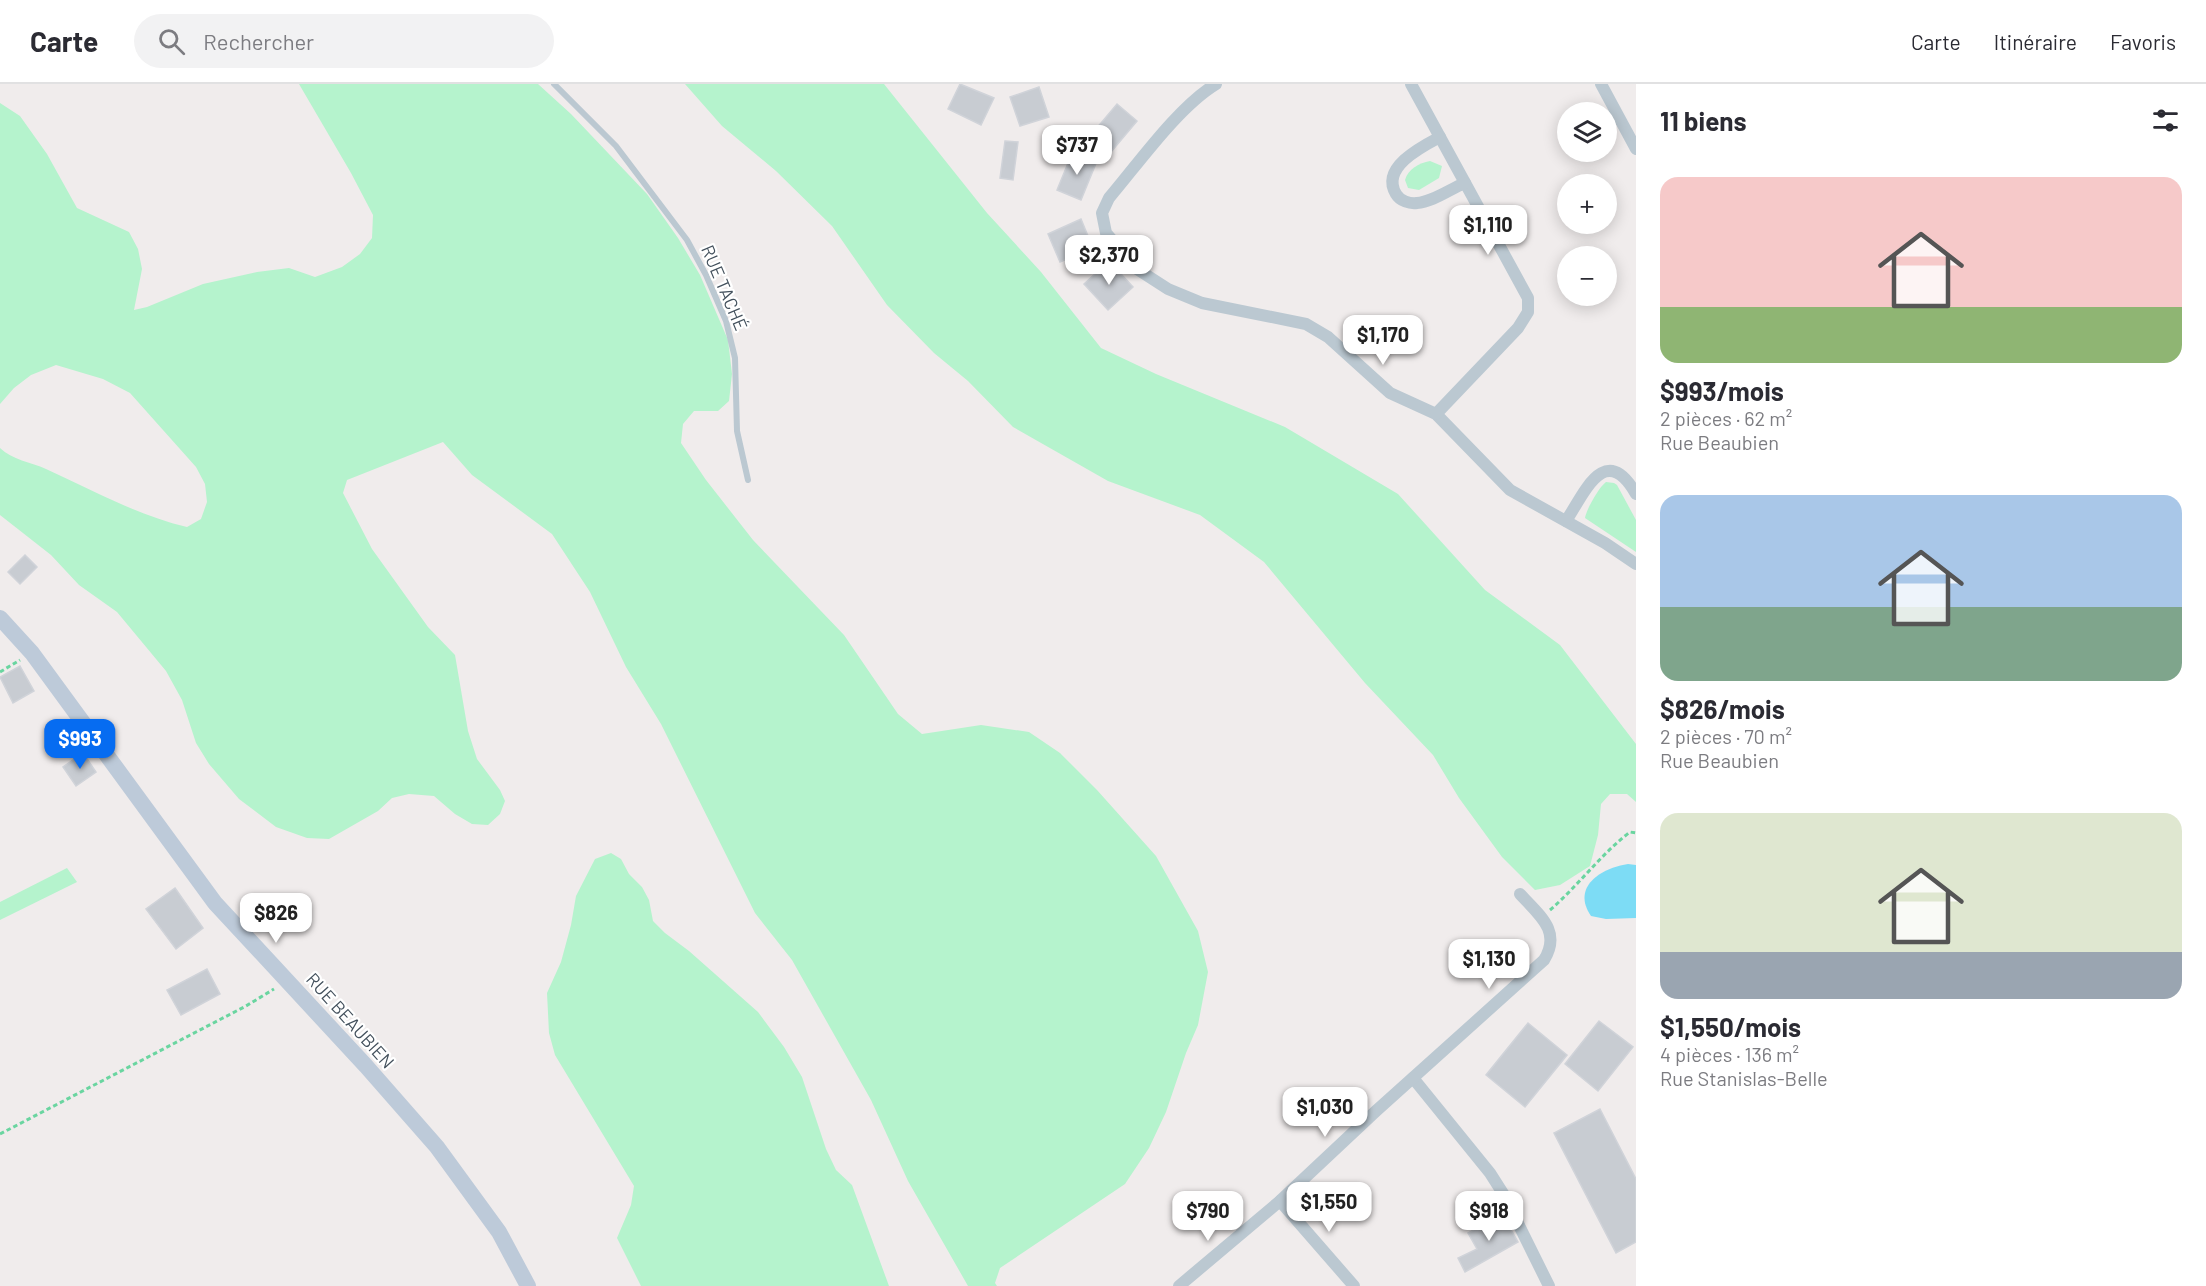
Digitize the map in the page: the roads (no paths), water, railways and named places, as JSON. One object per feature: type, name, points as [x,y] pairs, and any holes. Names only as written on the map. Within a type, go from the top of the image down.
[{"type":"main road","name":"RUE BEAUBIEN","points":[[0,618],[32,653],[215,903],[437,1147],[499,1232],[528,1286]]},
{"type":"street","points":[[1411,84],[1528,298],[1528,312],[1518,328],[1436,414]]},
{"type":"street","points":[[1601,84],[1636,149]]},
{"type":"street","points":[[1209,86],[1170,126],[1109,198],[1102,213],[1106,233],[1137,268],[1168,289],[1202,303],[1306,324],[1342,349],[1390,393],[1436,414],[1510,490],[1605,543],[1636,564]]},
{"type":"street","points":[[1440,137],[1406,158],[1395,172],[1392,183],[1397,196],[1405,202],[1417,203],[1465,183]]},
{"type":"street","points":[[1566,521],[1596,474],[1606,471],[1617,473],[1626,478],[1636,494]]},
{"type":"street","points":[[1179,1286],[1280,1201],[1544,960],[1551,947],[1547,925],[1520,894]]},
{"type":"street","points":[[1413,1078],[1490,1173],[1504,1195],[1549,1286]]},
{"type":"street","points":[[1280,1201],[1354,1286]]},
{"type":"lane","name":"RUE TACHÉ","points":[[554,84],[616,147],[687,240],[706,275],[726,321],[735,358],[737,431],[748,480]]},
{"type":"water","points":[[1628,864],[1636,865],[1636,918],[1606,919],[1591,916],[1586,906],[1587,888],[1599,875]]}]
